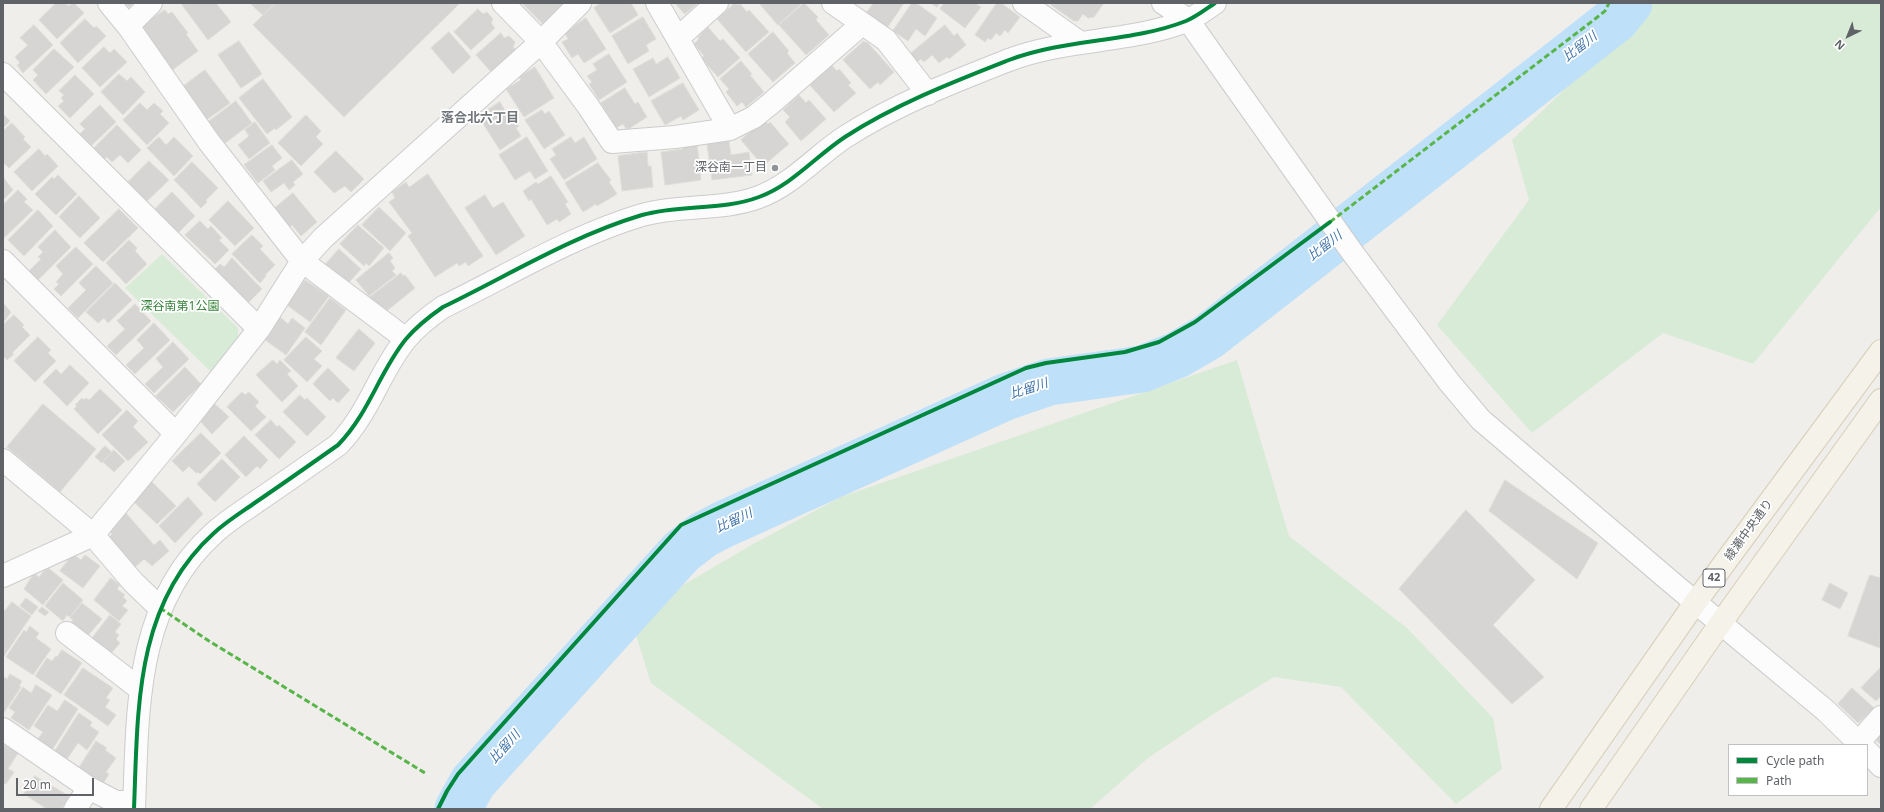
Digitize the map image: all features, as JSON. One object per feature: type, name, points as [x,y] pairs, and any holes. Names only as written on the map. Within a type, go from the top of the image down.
[{"type":"main road","name":"綾瀬中央通り","points":[[1551,809],[1695,603],[1881,351]]},
{"type":"main road","name":"42","points":[[1591,809],[1720,624],[1881,400]]},
{"type":"street","points":[[109,3],[128,26],[209,142],[302,261],[406,339]]},
{"type":"street","points":[[128,26],[151,3]]},
{"type":"street","points":[[503,3],[541,42],[588,106],[612,142],[676,137],[730,129],[754,117],[862,24]]},
{"type":"street","points":[[3,576],[92,535],[176,434],[259,329],[302,261],[323,238],[541,42],[580,3]]},
{"type":"street","points":[[657,3],[730,129]]},
{"type":"street","points":[[678,38],[717,3]]},
{"type":"street","points":[[833,3],[886,40],[928,94]]},
{"type":"street","points":[[1024,3],[1079,42]]},
{"type":"street","points":[[1163,3],[1188,20],[1352,252],[1449,382],[1481,420],[1695,603],[1825,710],[1860,744]]},
{"type":"street","points":[[3,729],[89,788],[116,802],[134,805],[140,689],[149,644],[160,608],[189,560],[214,533],[333,449],[348,435],[365,411],[394,357],[406,339],[426,318],[443,306],[597,230],[644,214],[690,207],[737,203],[759,197],[783,186],[844,138],[883,115],[928,94],[1024,54],[1079,42],[1139,33],[1188,20],[1215,3]]},
{"type":"street","points":[[3,74],[259,329]]},
{"type":"street","points":[[3,262],[176,434]]},
{"type":"street","points":[[3,460],[92,535],[133,582],[160,608]]},
{"type":"street","points":[[67,633],[140,689]]},
{"type":"street","points":[[1863,744],[1881,717]]},
{"type":"street","points":[[1868,752],[1881,766]]},
{"type":"street","points":[[75,809],[89,788]]},
{"type":"green space","points":[[1654,3],[1881,3],[1881,207],[1753,364],[1663,333],[1532,433],[1437,325],[1529,200],[1512,140]]},
{"type":"green space","name":"深谷南第1公園","points":[[162,254],[238,328],[238,340],[213,374],[125,288]]},
{"type":"green space","points":[[1237,360],[1289,536],[1407,628],[1493,718],[1502,769],[1456,804],[1341,687],[1274,677],[1215,713],[1148,758],[1090,809],[823,809],[651,683],[630,616],[755,543],[841,497]]},
{"type":"building","points":[[56,3],[66,3],[68,6],[74,3],[84,13],[57,39],[39,20]]},
{"type":"building","points":[[125,3],[133,3],[129,7]]},
{"type":"building","points":[[183,3],[216,3],[231,22],[208,40],[182,5]]},
{"type":"building","points":[[250,3],[276,3],[263,15]]},
{"type":"building","points":[[276,3],[460,3],[344,117],[253,25]]},
{"type":"building","points":[[522,3],[566,3],[544,25]]},
{"type":"building","points":[[601,3],[631,3],[638,15],[610,33],[594,8]]},
{"type":"building","points":[[675,3],[698,3],[685,14]]},
{"type":"building","points":[[735,3],[738,5],[740,4],[747,12],[749,10],[769,32],[746,52],[717,19]]},
{"type":"building","points":[[759,3],[799,3],[800,5],[778,25]]},
{"type":"building","points":[[804,3],[818,17],[816,20],[829,35],[806,55],[779,25]]},
{"type":"building","points":[[874,3],[904,3],[887,28],[866,13]]},
{"type":"building","points":[[912,3],[916,3],[937,18],[925,36],[916,29],[908,41],[893,31]]},
{"type":"building","points":[[931,3],[940,3],[937,7]]},
{"type":"building","points":[[944,3],[975,3],[981,7],[965,28],[940,9]]},
{"type":"building","points":[[997,3],[1001,3],[1020,17],[1008,33],[1005,30],[1000,36],[996,33],[991,40],[988,38],[985,42],[975,35]]},
{"type":"building","points":[[1052,3],[1104,3],[1094,17],[1088,18],[1083,14],[1078,21],[1074,21],[1051,5]]},
{"type":"building","points":[[478,9],[483,14],[487,12],[493,19],[491,23],[495,28],[471,50],[454,32]]},
{"type":"building","points":[[165,10],[168,14],[172,12],[188,33],[186,34],[198,51],[171,71],[141,31],[145,29],[142,25]]},
{"type":"building","points":[[643,17],[656,39],[646,45],[649,51],[628,64],[612,36]]},
{"type":"building","points":[[586,18],[606,49],[584,63],[578,54],[572,58],[562,42],[568,39],[565,33]]},
{"type":"building","points":[[85,19],[94,28],[96,26],[106,36],[78,63],[60,43]]},
{"type":"building","points":[[34,25],[53,45],[23,73],[17,65],[20,63],[15,57],[28,45],[20,38]]},
{"type":"building","points":[[945,25],[954,36],[957,33],[966,45],[949,59],[947,57],[939,63],[932,55],[924,62],[921,59],[917,62],[910,54]]},
{"type":"building","points":[[708,27],[720,41],[723,39],[740,58],[718,77],[701,58],[704,56],[694,44],[699,39],[698,37]]},
{"type":"building","points":[[449,32],[471,57],[453,74],[431,48]]},
{"type":"building","points":[[773,32],[789,51],[787,53],[795,63],[773,82],[748,54]]},
{"type":"building","points":[[501,33],[504,38],[509,36],[515,42],[513,47],[517,51],[492,73],[476,55]]},
{"type":"building","points":[[239,41],[262,74],[241,88],[218,55]]},
{"type":"building","points":[[864,41],[866,43],[867,42],[894,72],[880,85],[878,82],[870,89],[843,60]]},
{"type":"building","points":[[104,47],[110,53],[114,49],[127,62],[100,87],[82,68]]},
{"type":"building","points":[[54,49],[74,67],[46,94],[33,80],[38,75],[33,70]]},
{"type":"building","points":[[609,54],[627,82],[599,100],[589,84],[592,82],[587,76],[597,70],[593,64]]},
{"type":"building","points":[[668,57],[680,78],[649,97],[633,69],[653,58],[656,64]]},
{"type":"building","points":[[741,61],[764,92],[746,107],[742,102],[737,106],[726,92],[729,89],[720,79]]},
{"type":"building","points":[[830,63],[837,71],[839,69],[851,83],[848,85],[856,93],[834,112],[808,83]]},
{"type":"building","points":[[535,67],[554,98],[524,117],[506,89],[521,80],[519,77]]},
{"type":"building","points":[[205,70],[230,103],[205,121],[181,88]]},
{"type":"building","points":[[119,74],[127,81],[131,77],[145,92],[123,115],[101,92]]},
{"type":"building","points":[[75,75],[94,94],[70,118],[58,106],[64,101],[61,98],[64,95],[59,91]]},
{"type":"building","points":[[263,79],[292,117],[276,130],[275,128],[267,134],[239,98]]},
{"type":"building","points":[[683,83],[699,110],[683,120],[681,116],[665,125],[651,101]]},
{"type":"building","points":[[625,88],[635,104],[638,102],[647,117],[627,130],[623,124],[616,128],[601,103]]},
{"type":"building","points":[[799,95],[806,103],[809,100],[826,119],[801,141],[785,122],[790,117],[783,110]]},
{"type":"building","points":[[236,101],[252,123],[225,143],[208,122]]},
{"type":"building","points":[[500,102],[507,114],[510,112],[519,126],[516,128],[521,136],[500,150],[482,122],[488,118],[484,112]]},
{"type":"building","points":[[140,103],[147,110],[154,103],[163,111],[160,114],[169,123],[147,145],[123,120]]},
{"type":"building","points":[[100,105],[116,122],[88,149],[77,137],[85,129],[80,124]]},
{"type":"building","points":[[542,110],[545,114],[549,111],[565,135],[544,149],[525,120]]},
{"type":"building","points":[[3,114],[10,121],[3,128]]},
{"type":"building","points":[[306,115],[321,131],[316,137],[323,144],[301,166],[278,143]]},
{"type":"building","points":[[764,120],[768,124],[770,122],[789,144],[763,166],[741,140]]},
{"type":"building","points":[[255,122],[270,143],[249,159],[238,145],[249,136],[245,130]]},
{"type":"building","points":[[12,123],[25,137],[23,139],[31,147],[9,168],[3,162],[3,131]]},
{"type":"building","points":[[117,125],[141,150],[128,163],[120,155],[112,162],[107,157],[104,159],[94,148]]},
{"type":"building","points":[[159,137],[166,145],[174,137],[193,156],[174,176],[147,148]]},
{"type":"building","points":[[527,137],[548,171],[535,179],[530,171],[515,180],[499,155]]},
{"type":"building","points":[[571,137],[575,143],[584,137],[597,159],[564,180],[550,159],[556,155],[552,149]]},
{"type":"building","points":[[729,141],[731,155],[749,152],[752,175],[712,180],[707,144]]},
{"type":"building","points":[[697,143],[701,180],[665,185],[661,152],[683,149],[683,145]]},
{"type":"building","points":[[272,145],[282,158],[272,166],[275,170],[258,183],[244,165]]},
{"type":"building","points":[[39,149],[45,156],[47,154],[58,166],[32,191],[14,172]]},
{"type":"building","points":[[336,151],[364,179],[351,192],[345,186],[334,193],[314,172]]},
{"type":"building","points":[[647,152],[648,166],[651,166],[653,187],[622,191],[618,156]]},
{"type":"building","points":[[292,160],[303,174],[293,182],[295,185],[289,190],[284,183],[271,192],[263,181]]},
{"type":"building","points":[[149,161],[169,180],[144,204],[125,185]]},
{"type":"building","points":[[192,162],[218,188],[206,200],[207,202],[201,208],[174,180]]},
{"type":"building","points":[[598,163],[611,180],[609,182],[617,194],[597,206],[596,204],[583,212],[565,183]]},
{"type":"building","points":[[428,174],[483,256],[468,266],[466,262],[459,266],[457,263],[435,277],[408,236],[412,233],[389,202],[395,198],[392,192],[406,182],[409,187]]},
{"type":"building","points":[[58,175],[77,194],[56,215],[35,194],[52,177],[54,179]]},
{"type":"building","points":[[551,176],[568,202],[565,204],[571,214],[559,222],[557,219],[547,225],[531,199],[529,201],[523,191],[536,182],[538,184]]},
{"type":"building","points":[[3,177],[13,190],[3,200]]},
{"type":"building","points":[[18,190],[27,199],[24,202],[33,210],[3,239],[3,205]]},
{"type":"building","points":[[172,192],[195,216],[176,235],[160,219],[162,217],[155,209]]},
{"type":"building","points":[[293,193],[317,222],[301,236],[292,225],[285,231],[270,212]]},
{"type":"building","points":[[485,195],[493,208],[503,202],[525,236],[496,255],[465,208]]},
{"type":"building","points":[[79,196],[100,218],[80,238],[59,217]]},
{"type":"building","points":[[228,201],[254,228],[235,246],[209,220]]},
{"type":"building","points":[[379,207],[406,233],[390,251],[362,225]]},
{"type":"building","points":[[119,209],[138,228],[103,262],[84,243]]},
{"type":"building","points":[[38,210],[53,226],[24,256],[8,240]]},
{"type":"building","points":[[200,221],[208,229],[211,226],[222,238],[219,240],[229,250],[215,264],[185,235]]},
{"type":"building","points":[[358,225],[384,248],[369,266],[366,263],[364,266],[340,244]]},
{"type":"building","points":[[55,230],[71,247],[37,281],[28,272],[41,259],[38,257],[43,252],[38,247]]},
{"type":"building","points":[[252,235],[263,246],[260,249],[275,265],[265,275],[266,276],[260,283],[232,254]]},
{"type":"building","points":[[129,240],[137,248],[135,251],[147,264],[126,284],[106,263]]},
{"type":"building","points":[[76,247],[93,264],[61,296],[54,289],[59,284],[56,282],[63,274],[56,266]]},
{"type":"building","points":[[339,249],[361,269],[346,286],[324,266]]},
{"type":"building","points":[[389,253],[393,258],[390,261],[395,268],[392,271],[396,275],[369,296],[356,280]]},
{"type":"building","points":[[232,258],[262,289],[246,305],[212,272],[220,264],[224,267]]},
{"type":"building","points":[[96,266],[113,283],[78,318],[68,308],[86,290],[79,283]]},
{"type":"building","points":[[401,273],[403,276],[405,275],[415,288],[383,314],[370,297]]},
{"type":"building","points":[[305,280],[329,296],[310,322],[287,305]]},
{"type":"building","points":[[115,283],[132,300],[108,323],[104,318],[98,323],[86,312]]},
{"type":"building","points":[[330,298],[346,310],[321,345],[305,332]]},
{"type":"building","points":[[3,303],[11,312],[3,323]]},
{"type":"building","points":[[135,304],[151,321],[116,355],[107,346],[125,329],[117,321]]},
{"type":"building","points":[[14,315],[24,325],[22,327],[30,335],[7,360],[3,356],[3,325]]},
{"type":"building","points":[[280,317],[288,324],[292,318],[305,328],[286,355],[264,339]]},
{"type":"building","points":[[154,323],[170,340],[135,374],[126,365],[144,348],[137,340]]},
{"type":"building","points":[[359,329],[375,343],[354,371],[336,358]]},
{"type":"building","points":[[38,337],[51,350],[48,353],[56,361],[35,382],[14,361]]},
{"type":"building","points":[[306,337],[322,351],[314,359],[322,366],[307,382],[284,360]]},
{"type":"building","points":[[173,342],[189,359],[154,393],[145,384],[163,367],[156,359]]},
{"type":"building","points":[[273,360],[277,364],[280,360],[291,371],[287,374],[298,386],[282,402],[256,375]]},
{"type":"building","points":[[70,365],[89,383],[67,406],[43,382],[56,369],[61,374]]},
{"type":"building","points":[[185,367],[201,384],[173,412],[156,396]]},
{"type":"building","points":[[328,368],[350,390],[338,403],[333,398],[330,401],[313,384]]},
{"type":"building","points":[[100,389],[122,410],[98,434],[74,409],[77,406],[75,405],[82,398],[84,400],[86,398],[89,400]]},
{"type":"building","points":[[242,392],[245,395],[249,392],[259,402],[255,406],[266,417],[251,431],[227,407]]},
{"type":"building","points":[[300,395],[305,400],[307,398],[326,417],[307,436],[283,412]]},
{"type":"building","points":[[213,402],[229,417],[212,434],[199,420]]},
{"type":"building","points":[[43,404],[96,449],[60,492],[7,447]]},
{"type":"building","points":[[127,410],[138,421],[133,427],[148,442],[128,461],[102,435]]},
{"type":"building","points":[[271,420],[277,427],[279,425],[296,442],[279,459],[255,435]]},
{"type":"building","points":[[201,433],[221,453],[200,474],[198,472],[196,473],[189,466],[183,472],[172,461]]},
{"type":"building","points":[[244,436],[268,460],[260,469],[257,466],[246,477],[225,455]]},
{"type":"building","points":[[105,446],[112,452],[102,463],[95,457]]},
{"type":"building","points":[[114,450],[125,461],[114,472],[103,462]]},
{"type":"building","points":[[222,459],[240,477],[215,502],[197,484]]},
{"type":"building","points":[[1505,480],[1598,543],[1577,579],[1489,511]]},
{"type":"building","points":[[151,481],[176,506],[157,524],[132,500]]},
{"type":"building","points":[[188,497],[203,514],[175,543],[159,526]]},
{"type":"building","points":[[1466,510],[1535,580],[1493,625],[1544,677],[1512,704],[1399,589]]},
{"type":"building","points":[[126,513],[154,545],[160,540],[169,551],[152,566],[144,559],[134,568],[107,539],[112,534],[108,529]]},
{"type":"building","points":[[73,554],[81,560],[85,555],[100,566],[83,588],[60,571]]},
{"type":"building","points":[[47,567],[63,580],[43,605],[24,589],[34,573],[39,577]]},
{"type":"building","points":[[1870,575],[1881,578],[1880,648],[1848,636]]},
{"type":"building","points":[[111,578],[120,585],[117,589],[125,595],[123,597],[127,601],[122,606],[128,610],[119,621],[94,600]]},
{"type":"building","points":[[63,583],[83,600],[70,617],[67,615],[63,621],[45,606]]},
{"type":"building","points":[[1830,583],[1848,593],[1840,609],[1822,600]]},
{"type":"building","points":[[26,598],[38,607],[32,615],[20,606]]},
{"type":"building","points":[[12,602],[31,616],[4,656],[3,613]]},
{"type":"building","points":[[82,603],[102,619],[86,638],[69,625],[73,620],[70,618]]},
{"type":"building","points":[[42,607],[49,612],[45,616],[38,611]]},
{"type":"building","points":[[110,615],[121,624],[115,632],[119,635],[116,639],[120,643],[109,656],[90,641]]},
{"type":"building","points":[[30,626],[39,633],[36,638],[51,649],[33,675],[6,657],[24,630],[26,632]]},
{"type":"building","points":[[62,650],[82,663],[61,694],[35,676],[47,658],[52,661]]},
{"type":"building","points":[[1881,667],[1881,696],[1876,701],[1861,688]]},
{"type":"building","points":[[83,668],[113,688],[106,698],[110,700],[105,707],[116,715],[108,726],[64,695]]},
{"type":"building","points":[[10,674],[22,681],[19,686],[21,687],[3,714],[3,676],[7,679]]},
{"type":"building","points":[[36,685],[52,695],[29,730],[11,718],[15,712],[9,708],[23,687],[31,693]]},
{"type":"building","points":[[1852,688],[1874,708],[1858,723],[1838,704]]},
{"type":"building","points":[[65,700],[78,709],[52,750],[37,740],[43,732],[34,726],[48,705],[57,711]]},
{"type":"building","points":[[79,713],[92,722],[90,726],[99,732],[87,750],[78,743],[67,759],[55,751]]},
{"type":"building","points":[[1881,734],[1881,745],[1876,740]]},
{"type":"building","points":[[96,741],[107,748],[105,750],[116,758],[106,772],[109,774],[103,784],[79,768]]},
{"type":"building","points":[[5,745],[18,753],[8,769],[14,772],[6,784],[3,783],[3,747]]},
{"type":"building","points":[[35,776],[69,796],[61,809],[47,809],[24,794]]},
{"type":"waterway","name":"比留川","points":[[458,809],[473,782],[681,552],[703,535],[1005,397],[1049,382],[1142,369],[1177,355],[1208,337],[1574,52],[1616,19],[1629,3]]},
{"type":"marked path","points":[[1330,222],[1595,19],[1605,11],[1609,3]]},
{"type":"marked path","points":[[160,608],[209,641],[425,773]]},
{"type":"cycle path","points":[[134,809],[140,697],[146,661],[155,626],[168,593],[188,561],[214,533],[338,445],[358,419],[388,365],[406,339],[433,314],[443,307],[541,257],[616,224],[656,212],[730,204],[759,197],[771,192],[793,178],[834,145],[864,125],[925,94],[988,68],[1031,53],[1053,48],[1165,28],[1186,21],[1215,3]]},
{"type":"cycle path","points":[[438,809],[458,774],[681,525],[1026,368],[1046,363],[1125,352],[1159,342],[1195,322],[1330,222]]},
{"type":"place","name":"深谷南一丁目","points":[[775,168]]},
{"type":"district","name":"落合北六丁目","points":[[480,118]]}]
